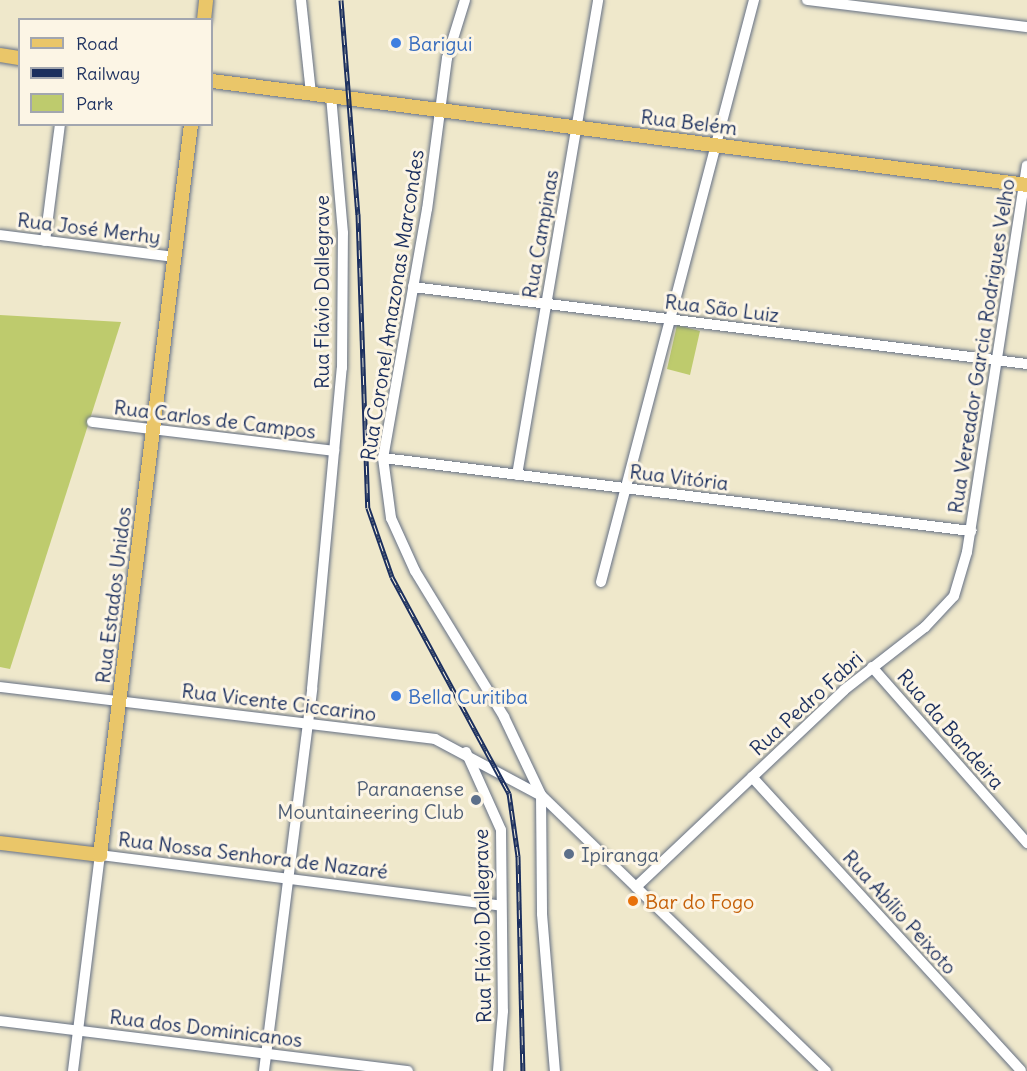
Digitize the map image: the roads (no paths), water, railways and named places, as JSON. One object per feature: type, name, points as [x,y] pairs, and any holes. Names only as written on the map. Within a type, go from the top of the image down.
[{"type":"main road","points":[[204,18],[206,0]]},
{"type":"main road","points":[[0,55],[18,58]]},
{"type":"main road","name":"Rua Belém","points":[[213,81],[1026,185]]},
{"type":"main road","name":"Rua Estados Unidos","points":[[100,855],[191,126]]},
{"type":"main road","name":"Rua Nossa Senhora de Nazaré","points":[[0,843],[100,855]]},
{"type":"street","points":[[301,0],[311,94]]},
{"type":"street","name":"Rua Coronel Amazonas Marcondes","points":[[465,0],[447,58],[413,287],[383,458],[386,502],[396,534],[504,717],[541,795],[826,1071]]},
{"type":"street","name":"Rua Campinas","points":[[517,475],[598,0]]},
{"type":"street","points":[[601,582],[628,489],[754,0]]},
{"type":"street","points":[[807,0],[1027,27]]},
{"type":"street","name":"Rua Flávio Dallegrave","points":[[264,1071],[307,724],[342,368],[343,233],[331,96]]},
{"type":"street","points":[[45,241],[60,126]]},
{"type":"street","name":"Rua Vereador Garcia Rodrigues Velho","points":[[971,531],[1026,185],[1027,166]]},
{"type":"street","name":"Rua José Merhy","points":[[0,236],[174,257]]},
{"type":"street","name":"Rua São Luiz","points":[[413,287],[1027,364]]},
{"type":"street","name":"Rua Carlos de Campos","points":[[92,422],[333,451]]},
{"type":"street","name":"Rua Vitória","points":[[383,458],[971,531]]},
{"type":"street","name":"Rua Pedro Fabri","points":[[636,887],[872,667],[931,622],[954,596],[971,531]]},
{"type":"street","name":"Rua da Bandeira","points":[[872,667],[1027,843]]},
{"type":"street","name":"Rua Vicente Ciccarino","points":[[0,687],[435,739],[466,752],[541,795]]},
{"type":"street","name":"Rua Flávio Dallegrave","points":[[466,752],[501,830],[498,1071]]},
{"type":"street","name":"Rua Abílio Peixoto","points":[[752,777],[1021,1071]]},
{"type":"street","points":[[541,795],[542,923],[555,1071]]},
{"type":"street","name":"Rua Nossa Senhora de Nazaré","points":[[100,855],[501,906]]},
{"type":"street","name":"Rua Estados Unidos","points":[[73,1071],[100,855]]},
{"type":"street","name":"Rua dos Dominicanos","points":[[0,1021],[408,1071]]},
{"type":"railway","points":[[341,0],[358,214],[368,508],[392,577],[509,793],[518,856],[523,1071]]},
{"type":"place","name":"Barigui","points":[[396,43]]},
{"type":"place","name":"Bella Curitiba","points":[[396,696]]},
{"type":"place","name":"Paranaense Mountaineering Club","points":[[476,800]]},
{"type":"place","name":"Ipiranga","points":[[569,854]]},
{"type":"place","name":"Bar do Fogo","points":[[633,901]]}]
